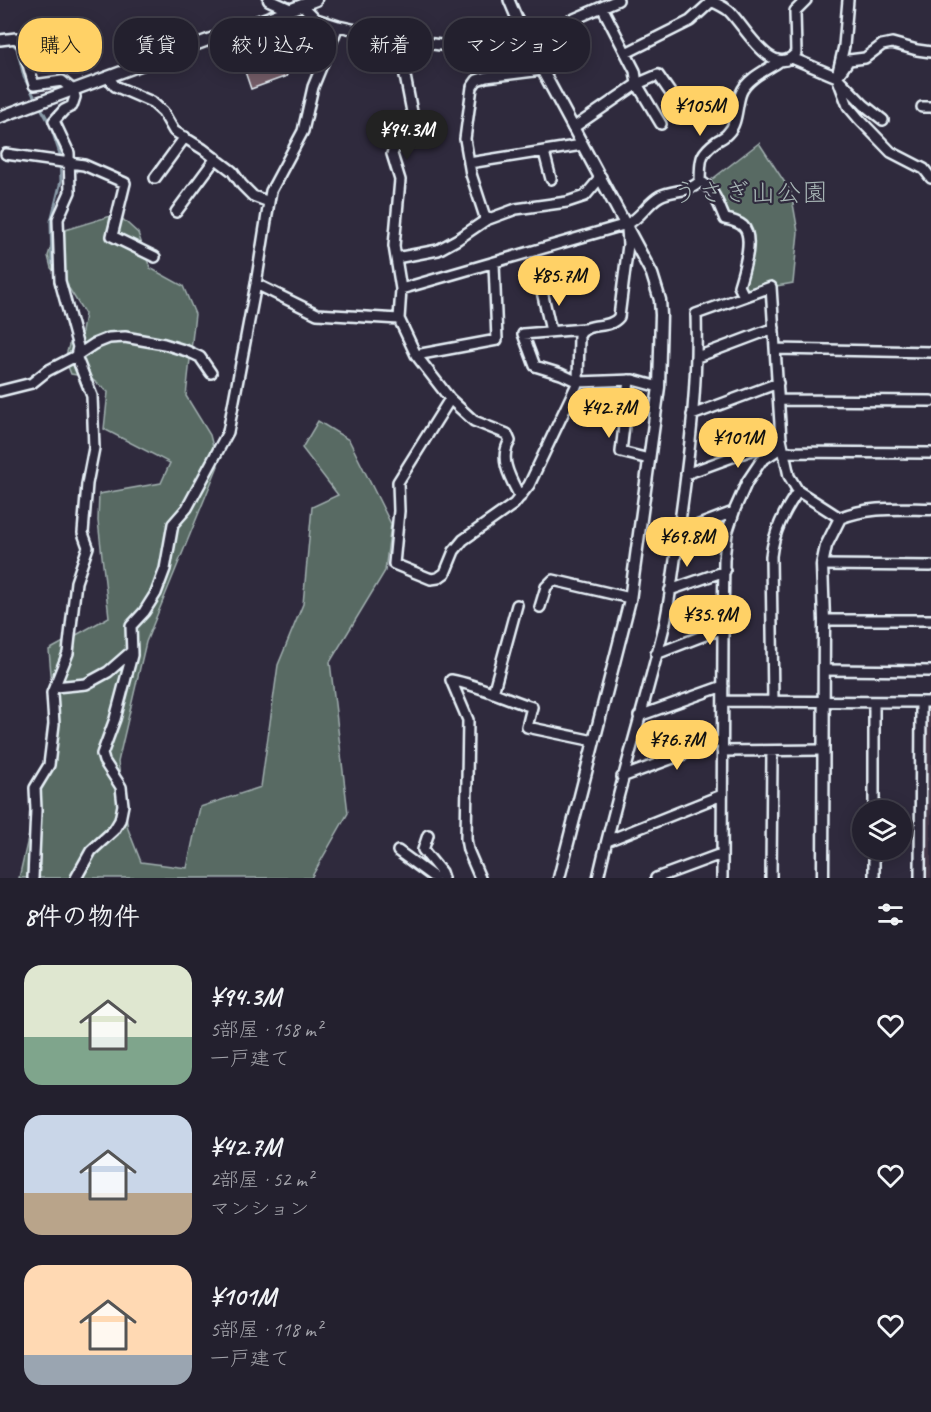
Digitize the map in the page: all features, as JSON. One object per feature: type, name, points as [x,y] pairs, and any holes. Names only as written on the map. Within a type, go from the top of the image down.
[{"type":"street","points":[[269,0],[289,9]]},
{"type":"street","points":[[0,117],[316,0]]},
{"type":"street","points":[[509,0],[517,18]]},
{"type":"street","points":[[576,18],[618,0]]},
{"type":"street","points":[[792,58],[796,52],[795,11],[806,0]]},
{"type":"street","points":[[848,0],[844,46],[837,77],[848,106],[891,152],[924,169],[931,178]]},
{"type":"street","points":[[626,53],[690,21],[711,1],[729,10],[763,51],[773,60],[780,61]]},
{"type":"street","points":[[302,5],[316,19],[348,28]]},
{"type":"street","points":[[602,8],[635,71],[637,84],[661,124]]},
{"type":"street","points":[[76,878],[91,851],[114,830],[120,820],[123,805],[121,787],[102,754],[115,719],[132,651],[131,626],[144,612],[156,593],[165,569],[173,524],[187,508],[228,432],[256,284],[268,202],[303,131],[313,87],[338,26]]},
{"type":"street","points":[[0,40],[16,38],[22,44],[34,85],[62,81],[73,90],[75,97],[72,106],[64,110],[54,121],[69,153],[70,192],[58,219],[60,281],[78,347],[76,356],[92,396],[94,448],[87,484],[83,533],[88,547],[76,582],[68,653],[52,693],[54,724],[49,765],[35,788],[33,878]]},
{"type":"street","points":[[837,77],[849,60],[865,58],[882,45],[892,43],[917,51],[931,52]]},
{"type":"street","points":[[401,290],[627,224],[636,220],[658,196],[696,186],[700,181],[700,160],[707,148],[728,134],[734,124],[741,93],[747,83],[780,61],[792,58],[837,77],[864,105],[883,120]]},
{"type":"street","points":[[405,72],[412,112],[411,122],[399,138],[392,154],[400,180],[394,246],[401,290],[399,319],[416,356],[450,399],[474,421],[507,434],[510,441],[506,447],[505,463],[520,496]]},
{"type":"street","points":[[486,220],[469,163],[465,139],[472,87],[477,80],[529,72]]},
{"type":"street","points":[[543,72],[627,224],[652,274],[660,300],[659,387],[630,598],[559,878]]},
{"type":"street","points":[[573,128],[637,84],[658,75],[676,101]]},
{"type":"street","points":[[108,77],[115,86],[152,102],[163,112],[174,131],[232,171],[253,196],[268,202]]},
{"type":"street","points":[[155,178],[185,137]]},
{"type":"street","points":[[469,163],[582,145]]},
{"type":"street","points":[[544,152],[550,179]]},
{"type":"street","points":[[6,154],[84,165],[124,183],[112,236],[155,257]]},
{"type":"street","points":[[176,212],[216,158]]},
{"type":"street","points":[[396,258],[438,250],[486,220],[516,209],[567,202],[585,196],[601,177]]},
{"type":"street","points":[[700,181],[706,184],[714,195],[725,219],[744,227],[748,237],[746,262],[739,286],[744,297]]},
{"type":"street","points":[[627,224],[628,245],[619,317],[615,322],[584,329],[523,334],[535,366],[578,382],[629,380],[659,387]]},
{"type":"street","points":[[416,356],[497,340],[494,263]]},
{"type":"street","points":[[256,284],[317,314],[399,319]]},
{"type":"street","points":[[541,287],[551,331]]},
{"type":"street","points":[[598,878],[622,777],[664,627],[686,474],[698,357],[696,314],[771,287],[782,446],[789,476],[798,491],[840,518]]},
{"type":"street","points":[[698,357],[774,328]]},
{"type":"street","points":[[450,399],[398,482],[399,511],[394,564],[431,579],[438,578],[445,573],[454,551],[463,540],[514,504],[529,485],[578,382],[579,336],[584,329]]},
{"type":"street","points":[[0,391],[32,382],[47,371],[102,341],[124,337],[164,344],[187,351],[200,357],[211,373]]},
{"type":"street","points":[[776,349],[931,352]]},
{"type":"street","points":[[629,380],[621,452],[649,459]]},
{"type":"street","points":[[692,415],[778,383]]},
{"type":"street","points":[[779,400],[931,401]]},
{"type":"street","points":[[686,474],[782,446],[931,453]]},
{"type":"street","points":[[722,878],[723,627],[727,533],[733,512],[747,482],[761,461],[782,446]]},
{"type":"street","points":[[773,702],[771,556],[773,540],[783,514],[798,491]]},
{"type":"street","points":[[823,878],[824,620],[822,565],[826,546],[840,518],[854,512],[882,509],[931,509]]},
{"type":"street","points":[[678,533],[733,512]]},
{"type":"street","points":[[822,565],[931,566]]},
{"type":"street","points":[[670,590],[725,571]]},
{"type":"street","points":[[540,607],[546,587],[553,580],[630,598]]},
{"type":"street","points":[[493,693],[517,605]]},
{"type":"street","points":[[824,620],[931,620]]},
{"type":"street","points":[[656,654],[723,627]]},
{"type":"street","points":[[55,687],[86,684],[108,672],[132,651]]},
{"type":"street","points":[[824,670],[931,670]]},
{"type":"street","points":[[480,878],[468,850],[466,839],[468,720],[451,680],[474,684],[532,707],[527,727],[594,741]]},
{"type":"street","points":[[639,716],[723,686]]},
{"type":"street","points":[[723,701],[926,702],[920,878]]},
{"type":"street","points":[[874,702],[874,800]]},
{"type":"street","points":[[622,777],[722,740]]},
{"type":"street","points":[[722,751],[822,750]]},
{"type":"street","points":[[771,878],[772,751]]},
{"type":"street","points":[[606,841],[722,795]]},
{"type":"street","points":[[428,835],[423,850],[441,872],[443,878]]},
{"type":"street","points":[[398,851],[435,878]]},
{"type":"street","points":[[656,878],[722,854]]},
{"type":"street","points":[[874,860],[874,878]]},
{"type":"shaded area","points":[[927,707],[931,707],[931,878],[925,878]]},
{"type":"green space","name":"うさぎ山公園","points":[[759,143],[791,192],[798,232],[793,283],[744,296],[741,279],[747,244],[744,227],[725,219],[706,184]]},
{"type":"green space","points":[[117,214],[138,233],[150,268],[183,286],[195,314],[186,396],[210,435],[218,466],[146,642],[118,762],[128,829],[141,862],[187,868],[200,807],[261,787],[278,665],[303,604],[312,507],[338,495],[302,448],[318,421],[349,440],[391,524],[385,571],[330,662],[348,813],[311,878],[19,878],[55,721],[49,650],[109,617],[98,521],[99,494],[161,483],[170,463],[104,429],[108,392],[89,377],[71,374],[65,359],[69,345],[82,332],[85,314],[70,290],[51,268],[48,256],[55,233]]},
{"type":"building","points":[[245,72],[286,72],[287,76],[251,89]]},
{"type":"waterway","points":[[11,42],[17,48],[24,77],[36,100]]},
{"type":"waterway","points":[[40,106],[50,124],[60,154],[61,181],[51,221],[52,264]]}]
